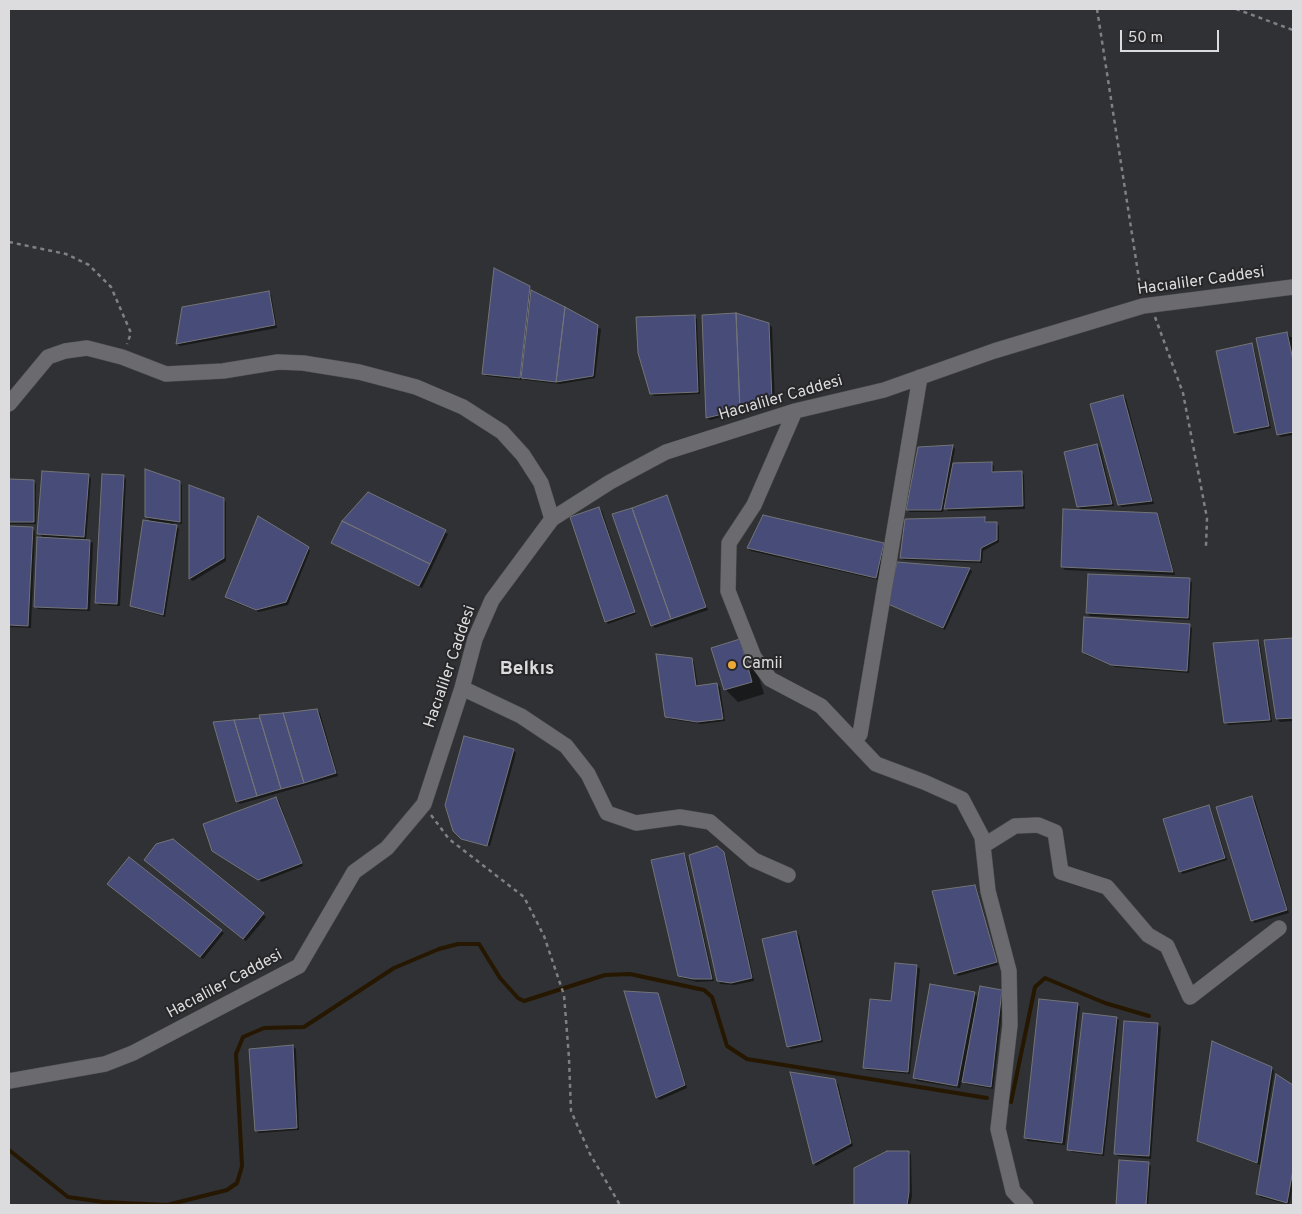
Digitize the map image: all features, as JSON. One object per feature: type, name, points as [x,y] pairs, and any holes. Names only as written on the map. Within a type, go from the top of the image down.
[{"type":"street","name":"Hacıaliler Caddesi","points":[[9,1081],[105,1064],[133,1053],[298,966],[354,872],[387,848],[424,804],[462,688],[475,639],[492,600],[552,519],[610,482],[666,452],[795,411],[884,390],[994,351],[1147,306],[1293,287]]},
{"type":"street","points":[[9,404],[48,357],[65,351],[87,348],[122,357],[166,374],[223,370],[278,362],[303,363],[359,372],[416,387],[463,407],[502,432],[522,455],[541,482],[552,519]]},
{"type":"street","points":[[854,741],[860,734],[920,377]]},
{"type":"street","points":[[795,411],[754,506],[729,543],[728,591],[754,657],[770,679],[821,706],[876,764],[962,799],[982,837],[988,891],[1009,971],[1010,1025],[998,1129],[1013,1191],[1026,1205]]},
{"type":"street","points":[[462,688],[521,716],[566,746],[588,774],[607,813],[636,823],[680,817],[710,822],[754,860],[788,875]]},
{"type":"street","points":[[983,846],[1015,826],[1038,825],[1055,832],[1061,872],[1107,887],[1148,935],[1167,946],[1190,997],[1278,928]]},
{"type":"path","points":[[1097,9],[1147,306],[1183,393],[1207,518],[1206,546]]},
{"type":"path","points":[[1236,9],[1293,30]]},
{"type":"path","points":[[9,242],[66,254],[89,265],[111,287],[132,333],[122,357]]},
{"type":"path","points":[[424,804],[449,839],[524,897],[544,936],[564,995],[571,1111],[590,1154],[620,1205]]},
{"type":"building","points":[[494,268],[530,286],[520,378],[482,374]]},
{"type":"building","points":[[531,290],[565,307],[556,382],[521,378]]},
{"type":"building","points":[[269,291],[275,325],[176,344],[182,307]]},
{"type":"building","points":[[565,307],[598,325],[593,376],[556,382]]},
{"type":"building","points":[[736,313],[769,323],[772,402],[740,410]]},
{"type":"building","points":[[736,313],[740,410],[706,418],[702,315]]},
{"type":"building","points":[[695,315],[698,392],[650,394],[638,353],[636,317]]},
{"type":"building","points":[[1287,332],[1293,360],[1293,432],[1277,435],[1256,338]]},
{"type":"building","points":[[1252,343],[1269,426],[1234,433],[1216,351]]},
{"type":"building","points":[[1123,395],[1152,501],[1118,505],[1090,404]]},
{"type":"building","points":[[1097,444],[1112,504],[1077,507],[1064,452]]},
{"type":"building","points":[[953,445],[941,510],[906,510],[918,447]]},
{"type":"building","points":[[992,462],[992,472],[1022,471],[1023,506],[944,509],[953,463]]},
{"type":"building","points":[[145,469],[180,481],[180,522],[145,517]]},
{"type":"building","points":[[42,471],[89,474],[84,537],[37,534]]},
{"type":"building","points":[[102,474],[124,475],[117,604],[95,603]]},
{"type":"building","points":[[9,479],[34,480],[34,522],[9,522]]},
{"type":"building","points":[[189,485],[224,498],[224,558],[189,579]]},
{"type":"building","points":[[368,492],[446,530],[430,564],[342,521]]},
{"type":"building","points":[[667,495],[706,607],[671,619],[632,508]]},
{"type":"building","points":[[599,507],[635,612],[605,622],[570,517]]},
{"type":"building","points":[[632,508],[671,619],[651,626],[612,514]]},
{"type":"building","points":[[1063,509],[1157,513],[1173,572],[1061,567]]},
{"type":"building","points":[[763,515],[884,543],[876,578],[747,548]]},
{"type":"building","points":[[258,516],[309,547],[286,602],[256,610],[225,597]]},
{"type":"building","points":[[985,517],[985,522],[997,522],[997,540],[981,548],[980,561],[900,558],[905,519]]},
{"type":"building","points":[[143,520],[177,525],[163,615],[130,606]]},
{"type":"building","points":[[342,521],[430,564],[419,586],[331,543]]},
{"type":"building","points":[[9,526],[33,527],[28,626],[9,625]]},
{"type":"building","points":[[37,537],[90,540],[87,609],[34,607]]},
{"type":"building","points":[[897,562],[970,568],[943,628],[888,604]]},
{"type":"building","points":[[1088,574],[1190,578],[1188,618],[1086,613]]},
{"type":"building","points":[[1084,617],[1190,624],[1187,671],[1111,665],[1082,652]]},
{"type":"building","points":[[1293,638],[1293,718],[1276,719],[1264,640]]},
{"type":"building","name":"Camii","points":[[740,639],[752,682],[724,690],[711,648]]},
{"type":"building","points":[[1258,640],[1270,720],[1224,723],[1213,643]]},
{"type":"building","points":[[656,654],[692,658],[696,686],[717,683],[723,719],[697,722],[665,717]]},
{"type":"building","points":[[317,709],[336,773],[304,783],[283,713]]},
{"type":"building","points":[[283,713],[304,783],[281,789],[259,715]]},
{"type":"building","points":[[260,718],[281,789],[257,796],[234,720]]},
{"type":"building","points":[[234,720],[257,796],[236,802],[213,722]]},
{"type":"building","points":[[464,736],[514,749],[487,846],[461,839],[453,831],[445,805]]},
{"type":"building","points":[[1252,796],[1287,910],[1251,921],[1216,807]]},
{"type":"building","points":[[276,797],[302,863],[258,880],[212,851],[203,824]]},
{"type":"building","points":[[1209,805],[1225,858],[1179,872],[1163,819]]},
{"type":"building","points":[[173,839],[264,913],[243,939],[144,860],[156,844]]},
{"type":"building","points":[[717,846],[724,852],[752,978],[731,983],[717,981],[689,855]]},
{"type":"building","points":[[684,853],[712,979],[693,979],[678,976],[651,860]]},
{"type":"building","points":[[129,857],[222,930],[200,957],[107,884]]},
{"type":"building","points":[[975,885],[997,962],[954,974],[932,891]]},
{"type":"building","points":[[796,931],[821,1040],[787,1047],[762,939]]},
{"type":"building","points":[[895,963],[917,965],[908,1072],[863,1068],[870,999],[891,1001]]},
{"type":"building","points":[[930,984],[975,992],[957,1086],[913,1078]]},
{"type":"building","points":[[980,986],[1002,990],[991,1087],[962,1082]]},
{"type":"building","points":[[624,991],[658,993],[685,1085],[656,1098]]},
{"type":"building","points":[[1039,999],[1078,1003],[1062,1143],[1024,1138]]},
{"type":"building","points":[[1083,1013],[1117,1017],[1102,1154],[1067,1150]]},
{"type":"building","points":[[1124,1021],[1158,1023],[1149,1156],[1114,1154]]},
{"type":"building","points":[[1212,1041],[1272,1067],[1257,1163],[1197,1141]]},
{"type":"building","points":[[293,1045],[297,1128],[255,1131],[249,1049]]},
{"type":"building","points":[[790,1072],[835,1079],[851,1143],[813,1164]]},
{"type":"building","points":[[1276,1074],[1293,1085],[1293,1170],[1287,1203],[1256,1194]]},
{"type":"building","points":[[887,1151],[909,1151],[909,1192],[907,1205],[854,1205],[854,1168]]},
{"type":"building","points":[[1119,1160],[1149,1162],[1146,1205],[1116,1205]]},
{"type":"waterway","points":[[9,1150],[68,1197],[103,1202],[167,1205],[227,1190],[237,1183],[242,1166],[236,1054],[243,1037],[264,1028],[304,1027],[394,968],[439,949],[458,944],[479,944],[500,978],[518,998],[524,1001],[605,975],[630,974],[704,990],[712,997],[727,1046],[747,1059],[987,1098]]},
{"type":"waterway","points":[[1011,1102],[1035,987],[1045,978],[1105,1003],[1149,1016]]},
{"type":"place","name":"Camii","points":[[732,665]]},
{"type":"district","name":"Belkıs","points":[[527,670]]}]
